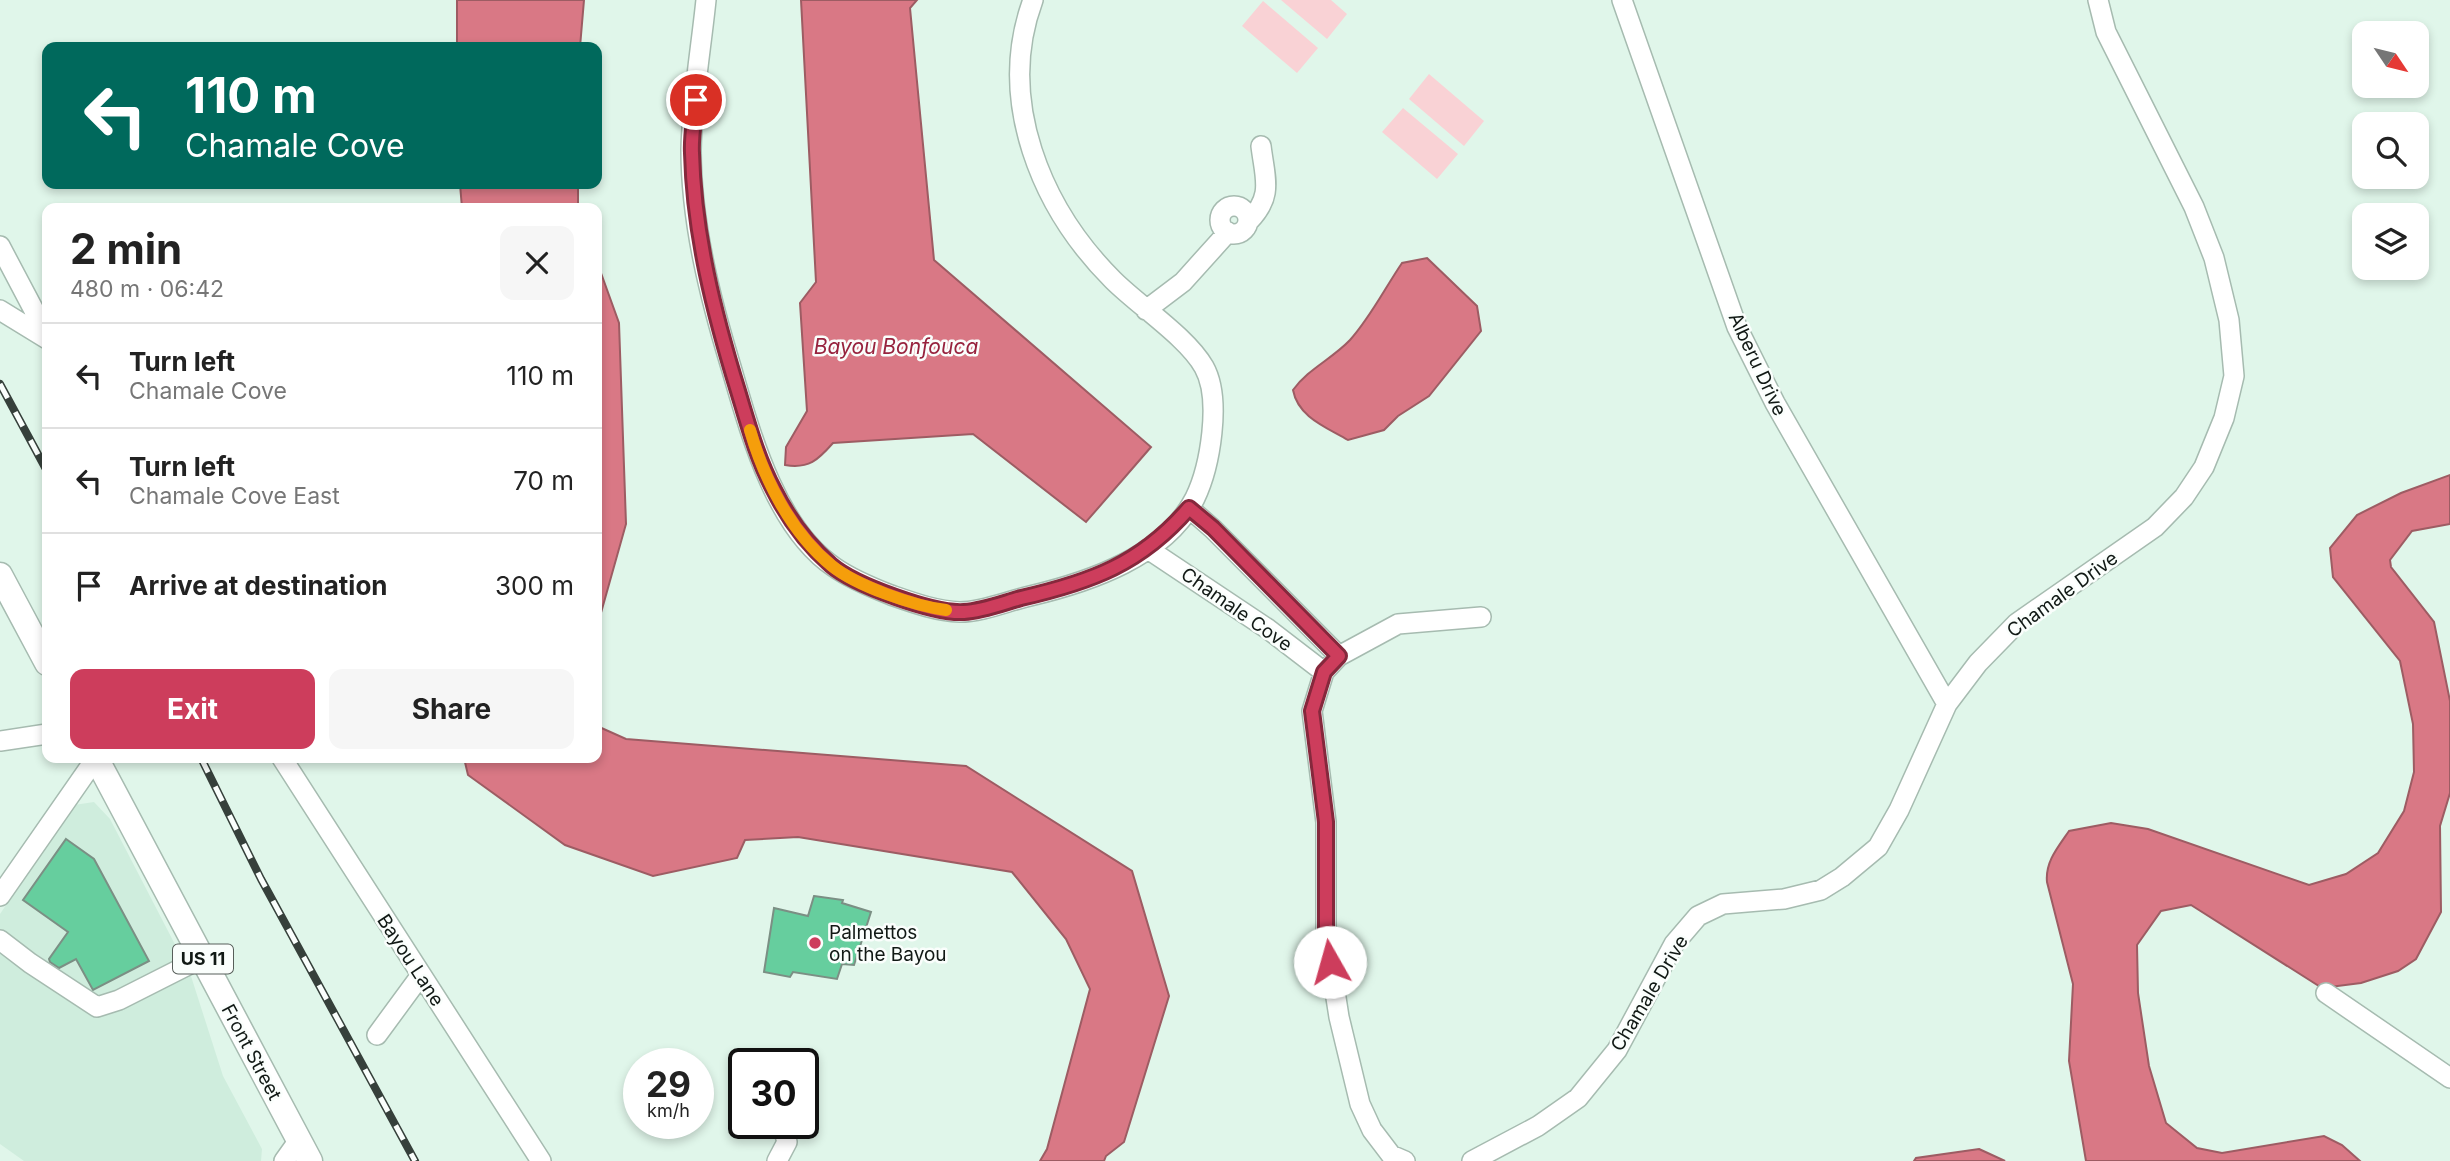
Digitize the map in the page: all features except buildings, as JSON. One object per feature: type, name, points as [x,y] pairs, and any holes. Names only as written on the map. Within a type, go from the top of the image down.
[{"type":"main road","points":[[0,575],[42,654]]},
{"type":"main road","name":"Front Street","points":[[99,763],[304,1151]]},
{"type":"street","points":[[706,0],[691,150],[697,222],[719,331],[755,448],[774,490],[803,537],[833,567],[878,590],[927,607],[964,612],[1053,591],[1116,568],[1148,549],[1171,529],[1189,508],[1208,461],[1213,391],[1203,364],[1113,281],[1084,248],[1055,205],[1033,154],[1019,93],[1018,71],[1020,47],[1033,0]]},
{"type":"street","name":"Alberu Drive","points":[[1622,0],[1737,327],[1774,403],[1947,704]]},
{"type":"street","name":"Chamale Drive","points":[[1472,1161],[1538,1126],[1578,1098],[1617,1050],[1674,944],[1698,916],[1723,904],[1784,899],[1821,890],[1842,877],[1878,846],[1899,810],[1947,704],[1978,663],[2017,623],[2155,527],[2184,497],[2204,467],[2224,418],[2234,376],[2229,320],[2214,258],[2164,144],[2106,32],[2098,0]]},
{"type":"street","points":[[1146,310],[1183,282],[1228,232],[1221,221],[1223,212],[1230,207],[1244,209],[1248,222],[1261,209],[1267,192],[1261,146]]},
{"type":"street","points":[[0,246],[42,327]]},
{"type":"street","points":[[0,310],[42,334]]},
{"type":"street","name":"Chamale Cove","points":[[1189,508],[1213,528],[1339,656]]},
{"type":"street","name":"Chamale Cove","points":[[1148,549],[1268,629],[1324,672]]},
{"type":"street","points":[[1405,1161],[1391,1155],[1372,1129],[1360,1104],[1339,1017],[1326,934],[1326,822],[1312,711],[1324,672],[1339,656],[1398,624],[1481,617]]},
{"type":"street","points":[[0,741],[42,735]]},
{"type":"street","points":[[0,896],[93,763]]},
{"type":"street","name":"Bayou Lane","points":[[285,763],[541,1161]]},
{"type":"street","points":[[0,940],[30,964],[97,1007],[119,1000],[202,958]]},
{"type":"street","points":[[377,1035],[421,975]]},
{"type":"street","points":[[2326,993],[2450,1078]]},
{"type":"street","points":[[778,1161],[786,1139]]},
{"type":"street","points":[[284,1161],[304,1151]]},
{"type":"shaded area","points":[[1281,0],[1331,0],[1347,14],[1327,39]]},
{"type":"shaded area","points":[[1263,1],[1318,48],[1297,73],[1242,26]]},
{"type":"shaded area","points":[[1429,74],[1484,121],[1464,146],[1409,99]]},
{"type":"shaded area","points":[[1403,108],[1458,154],[1437,179],[1382,132]]},
{"type":"shaded area","points":[[94,802],[110,819],[182,958],[100,998],[0,929],[0,914],[74,805]]},
{"type":"shaded area","points":[[0,948],[94,1016],[190,973],[223,1076],[262,1149],[261,1161],[24,1161],[0,1144]]},
{"type":"water","points":[[457,0],[584,0],[580,42],[457,42]]},
{"type":"water","name":"Bayou Bonfouca","points":[[801,0],[917,0],[910,8],[934,260],[1151,447],[1086,522],[973,434],[833,443],[812,462],[801,466],[785,465],[786,447],[807,411],[800,303],[816,282]]},
{"type":"water","points":[[460,189],[578,189],[578,203],[462,203]]},
{"type":"water","points":[[1427,258],[1477,306],[1481,331],[1429,396],[1398,416],[1384,430],[1348,440],[1322,426],[1307,414],[1293,390],[1350,340],[1371,313],[1402,263]]},
{"type":"water","points":[[602,276],[619,323],[626,524],[602,609]]},
{"type":"water","points":[[2450,475],[2450,524],[2412,531],[2390,560],[2391,567],[2434,622],[2450,701],[2450,793],[2440,826],[2441,912],[2416,959],[2398,971],[2361,983],[2322,988],[2191,905],[2161,911],[2137,945],[2138,993],[2149,1066],[2166,1123],[2197,1148],[2222,1153],[2324,1136],[2342,1145],[2360,1161],[2086,1161],[2069,1061],[2073,984],[2047,882],[2053,855],[2069,831],[2111,823],[2148,829],[2309,885],[2346,874],[2378,853],[2404,811],[2414,772],[2413,724],[2400,661],[2333,577],[2330,548],[2357,515],[2401,493]]},
{"type":"water","points":[[602,728],[626,739],[966,766],[1132,871],[1169,996],[1124,1142],[1106,1156],[1104,1161],[1040,1161],[1047,1149],[1090,989],[1066,939],[1012,872],[798,837],[745,840],[737,858],[653,876],[565,845],[468,775],[465,763],[602,763]]},
{"type":"water","points":[[1979,1149],[2005,1161],[1914,1161],[1916,1158]]},
{"type":"railway","points":[[0,384],[42,462]]},
{"type":"railway","points":[[203,763],[261,879],[415,1161]]},
{"type":"slow traffic","points":[[750,430],[774,490],[803,537],[833,567],[878,590],[927,607],[946,610]]},
{"type":"place","name":"Palmettos on the Bayou","points":[[815,943]]},
{"type":"route","points":[[696,100],[691,150],[697,222],[719,331],[755,448],[774,490],[803,537],[833,567],[878,590],[927,607],[964,612],[1053,591],[1116,568],[1148,549],[1171,529],[1189,508],[1213,528],[1339,656],[1324,672],[1312,711],[1326,822],[1326,934],[1330,962]]}]
